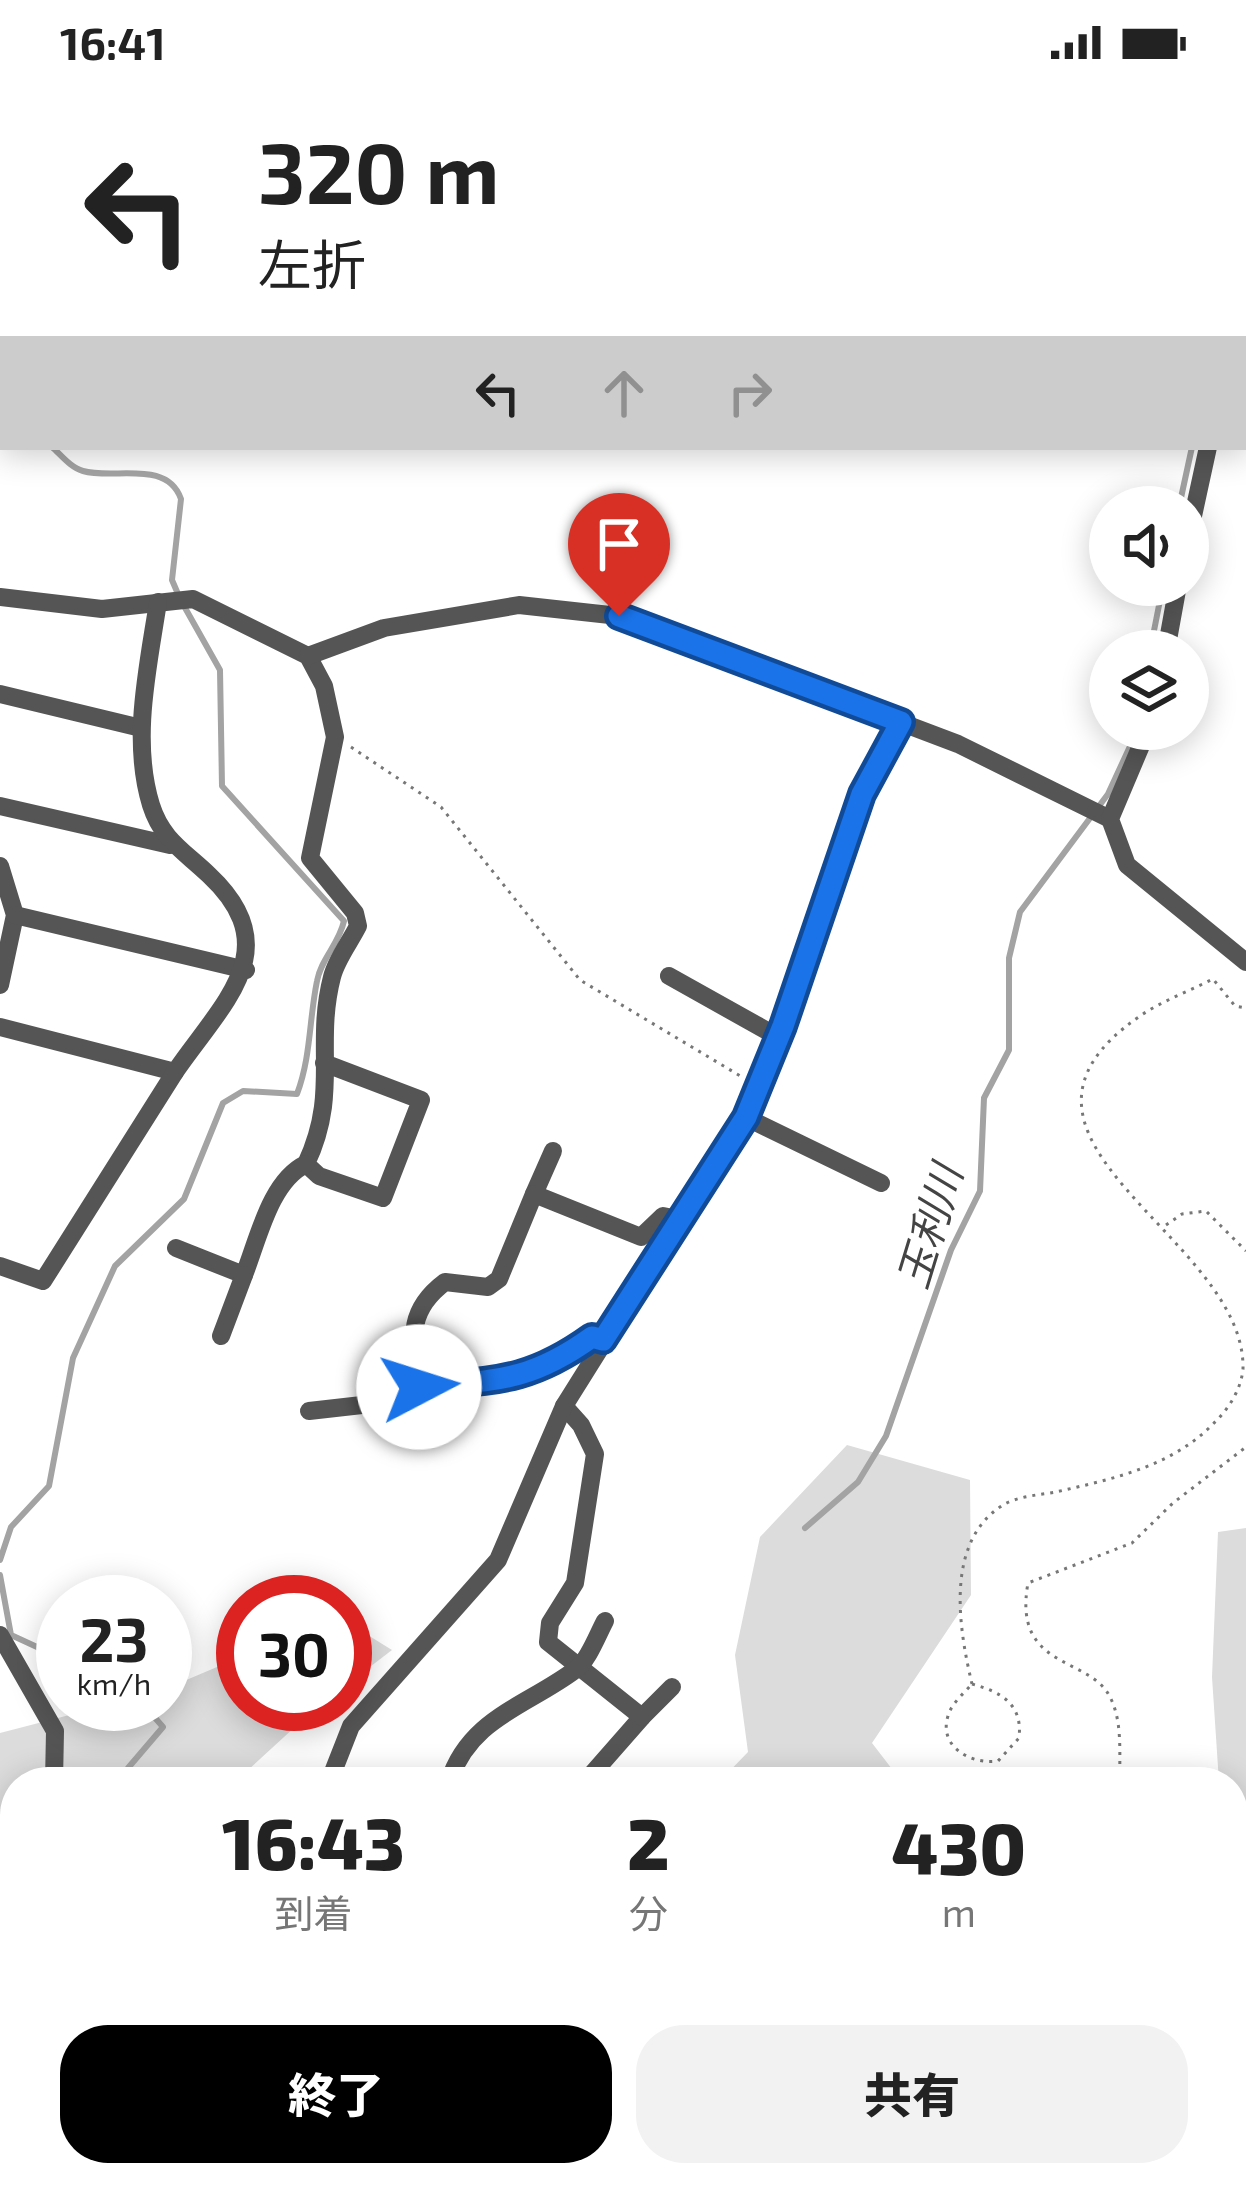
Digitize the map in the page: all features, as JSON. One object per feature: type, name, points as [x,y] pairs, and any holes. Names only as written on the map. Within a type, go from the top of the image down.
[{"type":"street","points":[[1200,486],[1207,450]]},
{"type":"street","points":[[0,620],[6,600],[102,609],[193,599],[308,656],[325,686],[335,736],[310,858],[355,913],[358,926],[332,974],[324,1063],[328,1100],[306,1164],[292,1171],[276,1196],[221,1336]]},
{"type":"street","points":[[0,1266],[43,1281],[246,970],[246,923],[236,904],[170,845],[151,806],[141,728],[158,602]]},
{"type":"street","points":[[308,656],[384,628],[455,614],[519,605],[599,614],[641,624],[901,722],[1110,819]]},
{"type":"street","points":[[0,694],[141,728]]},
{"type":"street","points":[[334,1767],[351,1726],[498,1560],[564,1406],[746,1117],[862,794],[901,722]]},
{"type":"street","points":[[1139,750],[1110,819],[1127,865],[1246,962]]},
{"type":"street","points":[[0,806],[170,845]]},
{"type":"street","points":[[0,866],[15,915],[0,986]]},
{"type":"street","points":[[15,915],[246,970]]},
{"type":"street","points":[[669,976],[778,1037]]},
{"type":"street","points":[[0,1027],[176,1072]]},
{"type":"street","points":[[306,1164],[320,1176],[383,1198],[421,1100],[324,1063]]},
{"type":"street","points":[[746,1117],[881,1183]]},
{"type":"street","points":[[419,1387],[411,1325],[425,1298],[445,1282],[488,1287],[500,1280],[554,1151]]},
{"type":"street","points":[[534,1194],[641,1237],[664,1216],[678,1219]]},
{"type":"street","points":[[176,1248],[244,1275]]},
{"type":"street","points":[[309,1411],[362,1406],[419,1387],[521,1377],[550,1367],[592,1337],[603,1340]]},
{"type":"street","points":[[564,1406],[581,1424],[595,1454],[575,1583],[550,1624],[548,1642],[642,1717]]},
{"type":"street","points":[[456,1767],[468,1742],[501,1714],[579,1669],[605,1621]]},
{"type":"street","points":[[0,1635],[55,1731],[54,1767]]},
{"type":"street","points":[[598,1767],[672,1687]]},
{"type":"path","points":[[335,736],[441,807],[580,980],[756,1085]]},
{"type":"path","points":[[972,1684],[959,1632],[959,1589],[964,1566],[990,1518],[1022,1498],[1119,1478],[1183,1450],[1220,1418],[1238,1391],[1243,1373],[1242,1323],[1202,1261],[1093,1139],[1082,1100],[1085,1078],[1097,1058],[1139,1017],[1213,979],[1235,1006],[1246,1008]]},
{"type":"path","points":[[1166,1225],[1182,1214],[1206,1211],[1246,1251]]},
{"type":"path","points":[[1120,1767],[1118,1718],[1109,1693],[1082,1672],[1067,1669],[1041,1645],[1033,1633],[1028,1583],[1132,1544],[1173,1503],[1246,1447]]},
{"type":"path","points":[[972,1684],[1000,1693],[1018,1712],[1019,1738],[998,1761],[971,1760],[951,1744],[948,1714],[972,1684]]},
{"type":"shaded area","points":[[847,1445],[970,1480],[971,1595],[872,1743],[890,1767],[734,1767],[748,1752],[735,1655],[760,1537]]},
{"type":"shaded area","points":[[1246,1528],[1246,1767],[1218,1767],[1212,1677],[1218,1532]]},
{"type":"shaded area","points":[[372,1638],[392,1650],[372,1665]]},
{"type":"shaded area","points":[[216,1667],[216,1731],[291,1731],[251,1767],[0,1767],[0,1733],[36,1724],[36,1731],[192,1731],[192,1678]]},
{"type":"waterway","points":[[55,450],[83,471],[152,475],[174,487],[181,499],[172,580],[178,594]]},
{"type":"waterway","name":"玉利川","points":[[1184,486],[1191,450]]},
{"type":"waterway","points":[[0,1560],[11,1527],[49,1486],[73,1358],[115,1266],[184,1199],[223,1103],[243,1091],[297,1094],[319,973],[344,921],[222,786],[220,670],[184,606]]},
{"type":"waterway","name":"玉利川","points":[[1154,630],[1159,606]]},
{"type":"waterway","name":"玉利川","points":[[805,1528],[858,1482],[886,1436],[951,1250],[980,1191],[984,1098],[1009,1050],[1009,958],[1020,912],[1108,794],[1128,750]]},
{"type":"waterway","points":[[0,1575],[11,1635],[36,1647]]},
{"type":"waterway","points":[[129,1767],[160,1731]]},
{"type":"route","points":[[419,1387],[521,1377],[550,1367],[592,1337],[603,1340],[702,1178],[746,1117],[783,1026],[862,794],[901,722],[619,616]]}]
